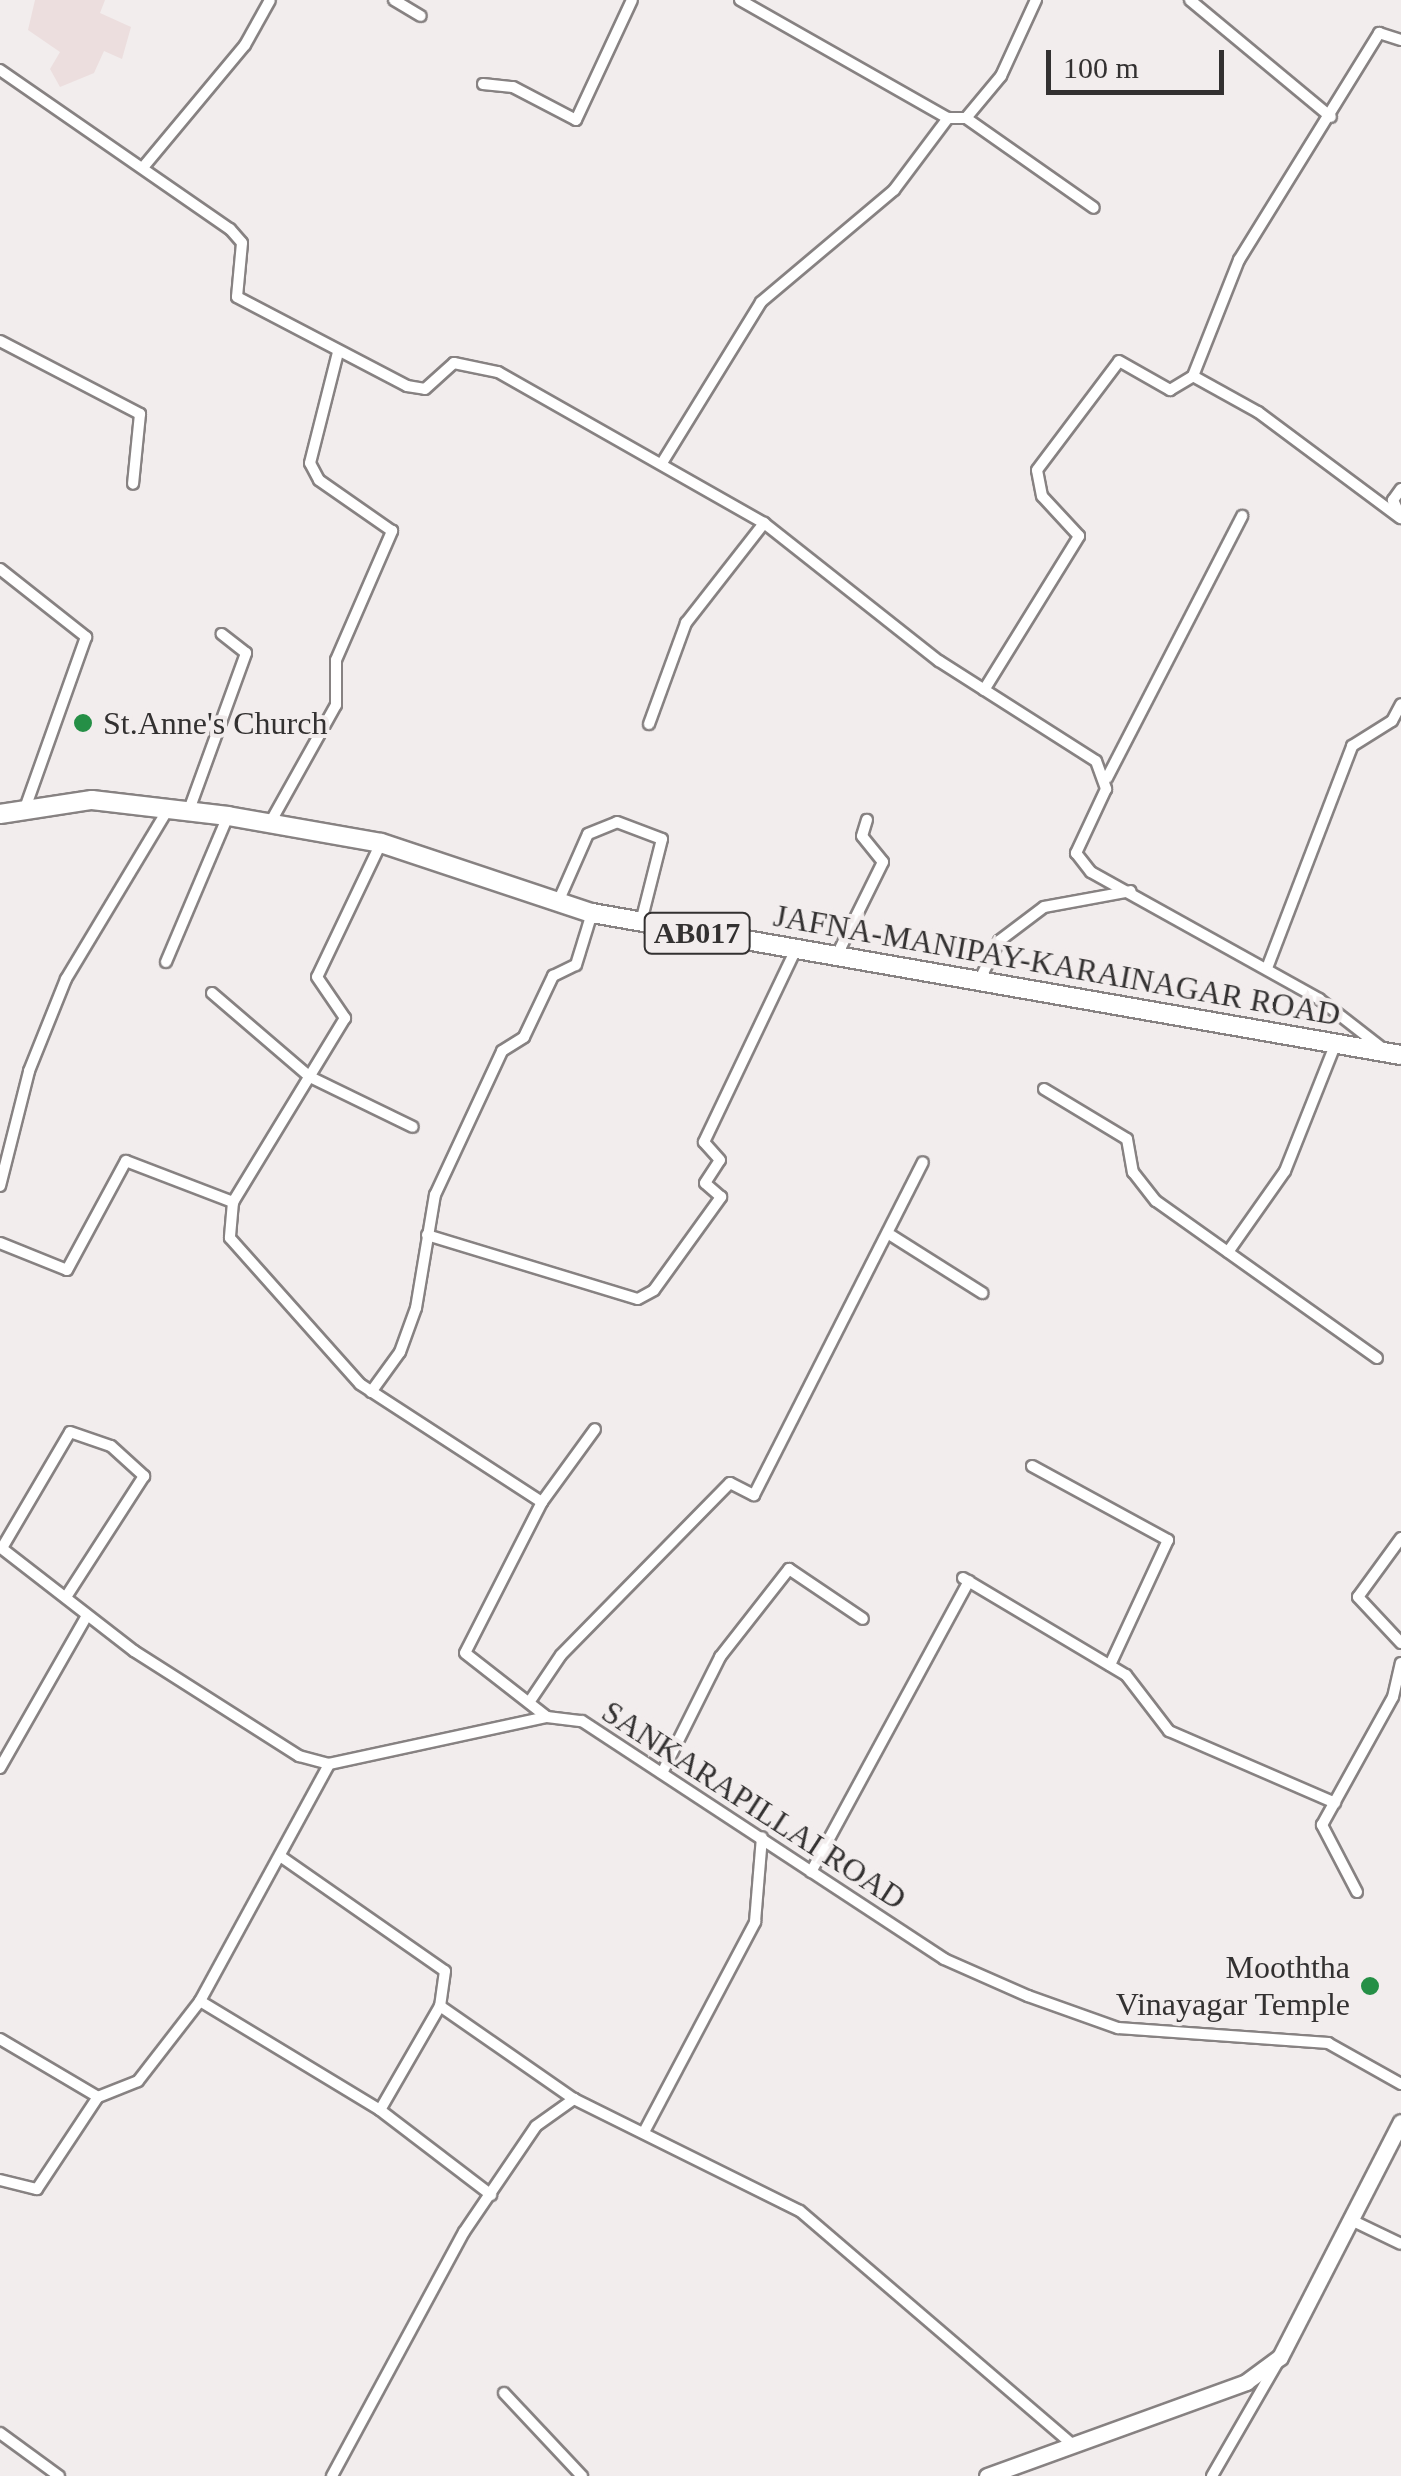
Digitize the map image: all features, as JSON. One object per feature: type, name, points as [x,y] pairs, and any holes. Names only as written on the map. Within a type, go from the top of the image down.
[{"type":"main road","name":"JAFNA-MANIPAY-KARAINAGAR ROAD","points":[[0,814],[92,800],[270,823],[381,843],[592,913],[1394,1053]]},
{"type":"main road","points":[[987,2476],[1246,2382],[1280,2357],[1401,2122]]},
{"type":"street","points":[[145,165],[234,59],[270,0]]},
{"type":"street","points":[[394,0],[421,16]]},
{"type":"street","points":[[483,84],[512,87],[576,120],[632,0]]},
{"type":"street","points":[[740,0],[948,118],[966,118],[1094,208]]},
{"type":"street","points":[[966,118],[1000,76],[1036,0]]},
{"type":"street","points":[[1190,0],[1331,116]]},
{"type":"street","points":[[984,690],[1079,536],[1042,496],[1037,470],[1120,360],[1170,390],[1193,376],[1239,260],[1380,33],[1401,40]]},
{"type":"street","points":[[0,70],[145,165],[242,243],[237,297],[338,352],[425,389],[467,361],[662,463],[764,523],[984,690],[1096,762],[1107,778]]},
{"type":"street","points":[[662,463],[761,302],[894,190],[948,118]]},
{"type":"street","points":[[0,341],[140,414],[133,484]]},
{"type":"street","points":[[270,823],[336,704],[336,660],[392,531],[319,480],[310,462],[338,352]]},
{"type":"street","points":[[1193,376],[1400,518]]},
{"type":"street","points":[[1400,518],[1393,500],[1401,488]]},
{"type":"street","points":[[1242,516],[1107,778],[1076,853],[1091,872],[1268,968],[1394,1053]]},
{"type":"street","points":[[650,724],[686,623],[764,523]]},
{"type":"street","points":[[0,570],[86,637],[24,812]]},
{"type":"street","points":[[189,810],[246,653],[222,634]]},
{"type":"street","points":[[1268,968],[1352,746],[1392,721],[1401,704]]},
{"type":"street","points":[[0,1186],[29,1071],[66,980],[168,808]]},
{"type":"street","points":[[166,962],[228,816]]},
{"type":"street","points":[[836,958],[882,862],[862,836],[867,820]]},
{"type":"street","points":[[558,902],[588,834],[617,822],[662,839],[641,922]]},
{"type":"street","points":[[381,843],[316,977],[345,1018],[234,1202],[230,1238],[371,1392],[542,1502]]},
{"type":"street","points":[[978,983],[999,941],[1044,907],[1132,892]]},
{"type":"street","points":[[371,1392],[400,1352],[436,1195],[502,1050],[524,1038],[553,976],[576,965],[592,913]]},
{"type":"street","points":[[427,1234],[638,1300],[654,1290],[721,1197],[705,1183],[720,1160],[704,1142],[795,951]]},
{"type":"street","points":[[212,994],[310,1077],[413,1128]]},
{"type":"street","points":[[1228,1252],[1285,1171],[1336,1043]]},
{"type":"street","points":[[1044,1088],[1128,1139],[1133,1172],[1156,1201],[1377,1358]]},
{"type":"street","points":[[0,1242],[67,1270],[126,1162],[234,1202]]},
{"type":"street","points":[[530,1701],[561,1655],[730,1483],[754,1495],[892,1236],[923,1162]]},
{"type":"street","points":[[892,1236],[982,1293]]},
{"type":"street","points":[[546,1717],[530,1701],[479,1672],[466,1638],[542,1502],[596,1429]]},
{"type":"street","points":[[0,2180],[37,2189],[48,2181],[98,2097],[138,2081],[200,2001],[329,1764],[299,1756],[86,1617],[1,1548],[70,1432],[111,1446],[144,1476],[66,1597]]},
{"type":"street","points":[[1032,1466],[1168,1540],[1110,1665]]},
{"type":"street","points":[[1401,1538],[1358,1596],[1401,1643]]},
{"type":"street","points":[[662,1773],[720,1657],[789,1570],[863,1619]]},
{"type":"street","points":[[811,1872],[966,1579],[1110,1665],[1169,1731],[1335,1804]]},
{"type":"street","points":[[0,1768],[86,1617]]},
{"type":"street","points":[[1357,1892],[1322,1826],[1393,1698],[1401,1663]]},
{"type":"street","name":"SANKARAPILLAI ROAD","points":[[329,1764],[546,1717],[582,1721],[944,1959],[1118,2028],[1328,2043],[1401,2084]]},
{"type":"street","points":[[644,2132],[754,1922],[762,1837]]},
{"type":"street","points":[[280,1856],[435,1959],[448,1986],[380,2110]]},
{"type":"street","points":[[200,2001],[380,2110],[492,2195]]},
{"type":"street","points":[[440,2006],[574,2099],[800,2212],[1074,2445]]},
{"type":"street","points":[[0,2039],[98,2097]]},
{"type":"street","points":[[332,2476],[492,2195],[536,2126],[574,2099]]},
{"type":"street","points":[[1351,2220],[1401,2244]]},
{"type":"street","points":[[1212,2476],[1280,2357]]},
{"type":"street","points":[[504,2393],[582,2476]]},
{"type":"street","points":[[0,2433],[60,2476]]},
{"type":"shaded area","points":[[35,0],[105,0],[100,13],[131,27],[122,59],[104,51],[94,73],[60,87],[50,69],[60,52],[28,30]]},
{"type":"place","name":"St.Anne's Church","points":[[83,723]]},
{"type":"place","name":"Mooththa Vinayagar Temple","points":[[1370,1986]]}]
